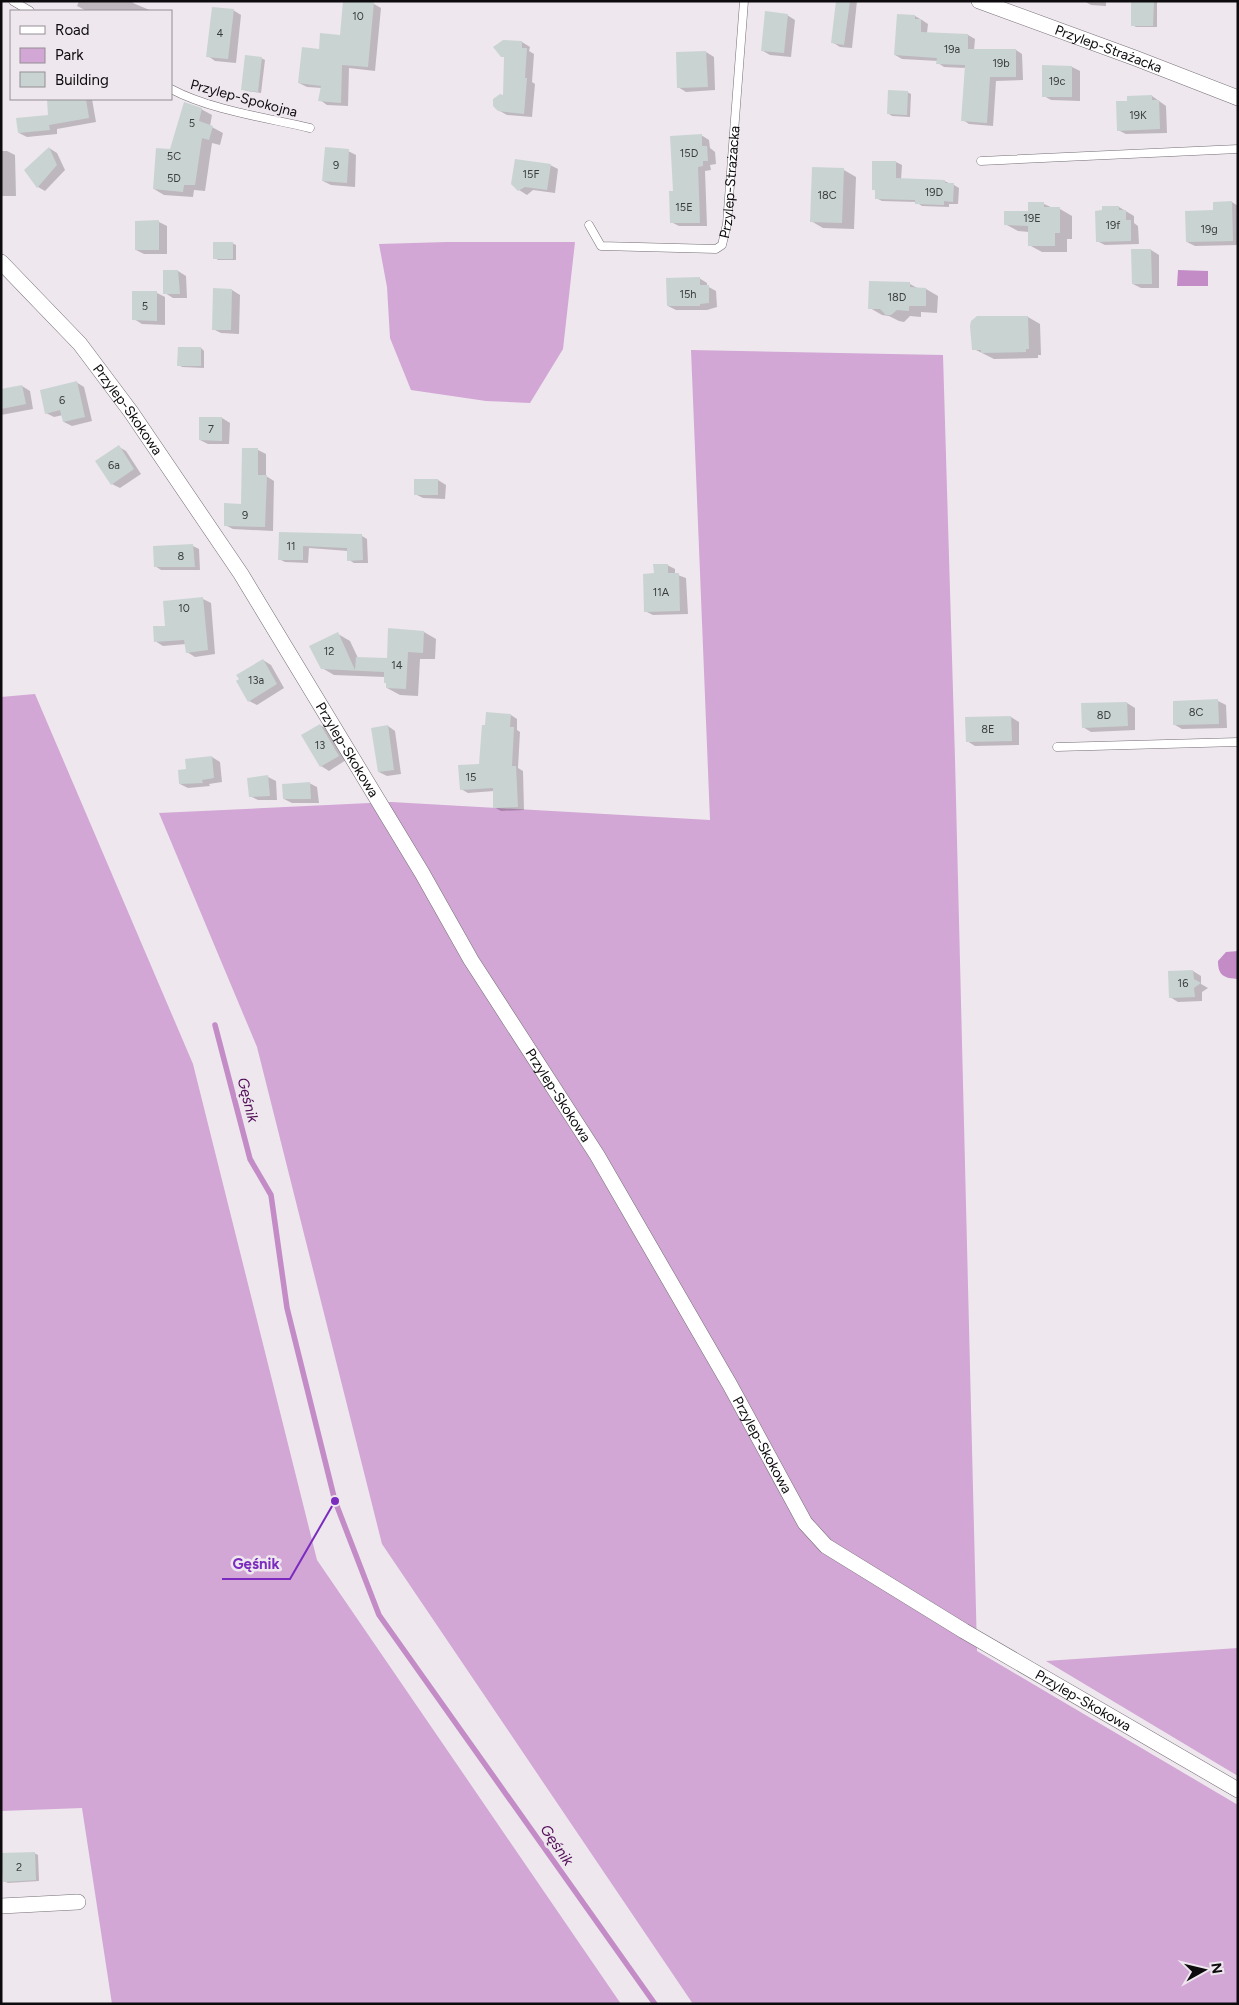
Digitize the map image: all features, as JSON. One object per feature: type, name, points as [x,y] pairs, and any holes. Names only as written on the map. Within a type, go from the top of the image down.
[{"type":"street","name":"Przylep-Strażacka","points":[[979,1],[1238,98]]},
{"type":"street","name":"Przylep-Skokowa","points":[[1,262],[80,344],[131,412],[241,574],[422,873],[471,960],[597,1155],[730,1385],[805,1522],[826,1546],[932,1611],[1238,1790]]},
{"type":"street","points":[[1,1906],[78,1902]]},
{"type":"lane","points":[[12,1],[28,10]]},
{"type":"lane","name":"Przylep-Strażacka","points":[[589,224],[601,246],[716,249],[722,246],[727,224],[744,1]]},
{"type":"lane","name":"Przylep-Spokojna","points":[[172,89],[230,110],[310,128]]},
{"type":"lane","points":[[981,161],[1238,149]]},
{"type":"lane","points":[[1056,747],[1238,742]]},
{"type":"green space","points":[[575,242],[563,349],[530,403],[486,401],[411,390],[390,338],[387,287],[379,244]]},
{"type":"green space","points":[[691,350],[943,355],[977,1651],[1238,1805],[1238,2004],[693,2004],[382,1544],[257,1047],[159,813],[391,802],[710,820]]},
{"type":"green space","points":[[35,694],[193,1064],[317,1560],[621,2004],[112,2004],[82,1808],[1,1811],[1,697]]},
{"type":"green space","points":[[1238,1648],[1238,1776],[1046,1661]]},
{"type":"shaded area","points":[[1178,270],[1208,271],[1208,286],[1177,286]]},
{"type":"shaded area","points":[[1238,951],[1238,979],[1226,977],[1219,970],[1218,961],[1226,952]]},
{"type":"building","points":[[343,1],[374,2],[368,67],[342,65],[341,103],[318,101],[321,86],[298,83],[302,47],[319,49],[320,33],[340,35]]},
{"type":"building","points":[[836,1],[850,1],[844,45],[831,43]]},
{"type":"building","points":[[1131,1],[1154,1],[1153,26],[1131,26]]},
{"type":"building","points":[[212,7],[234,9],[228,59],[206,57]]},
{"type":"building","points":[[765,11],[788,14],[784,53],[761,51]]},
{"type":"building","points":[[897,14],[915,15],[915,19],[921,19],[921,32],[968,34],[968,49],[1016,49],[1016,77],[990,77],[987,123],[961,121],[965,65],[936,64],[937,58],[894,55]]},
{"type":"building","points":[[503,40],[522,41],[522,48],[527,48],[524,114],[498,111],[493,106],[493,99],[500,94],[503,95],[504,57],[501,57],[493,47]]},
{"type":"building","points":[[706,51],[708,87],[677,88],[676,52]]},
{"type":"building","points":[[245,55],[262,57],[258,92],[241,90]]},
{"type":"building","points":[[1042,65],[1072,66],[1072,97],[1042,97]]},
{"type":"building","points":[[888,90],[908,91],[907,115],[887,114]]},
{"type":"building","points":[[1152,95],[1152,100],[1159,100],[1160,129],[1117,131],[1116,101],[1127,101],[1127,96]]},
{"type":"building","points":[[47,100],[86,100],[89,118],[49,125],[50,130],[18,133],[16,118],[48,115]]},
{"type":"building","points":[[184,102],[202,108],[199,121],[213,126],[209,140],[202,138],[195,185],[184,185],[183,192],[153,189],[156,148],[170,149]]},
{"type":"building","points":[[702,134],[702,146],[707,146],[708,161],[703,161],[703,166],[698,167],[700,223],[670,223],[669,191],[673,191],[670,136]]},
{"type":"building","points":[[49,147],[57,165],[37,188],[24,170]]},
{"type":"building","points":[[325,147],[349,149],[347,183],[322,181]]},
{"type":"building","points":[[515,159],[551,164],[547,190],[525,187],[518,191],[511,184]]},
{"type":"building","points":[[872,161],[896,161],[896,178],[945,180],[945,183],[954,183],[953,202],[944,201],[944,205],[915,204],[915,200],[875,199],[875,190],[872,190]]},
{"type":"building","points":[[812,167],[844,168],[842,223],[810,222]]},
{"type":"building","points":[[1232,201],[1233,241],[1186,242],[1185,211],[1213,210],[1213,202]]},
{"type":"building","points":[[1028,202],[1044,202],[1044,207],[1060,207],[1060,233],[1055,233],[1055,246],[1028,246],[1028,226],[1004,225],[1004,211],[1028,211]]},
{"type":"building","points":[[1102,206],[1119,206],[1119,210],[1126,210],[1126,220],[1131,220],[1131,241],[1096,242],[1095,211],[1102,210]]},
{"type":"building","points":[[159,220],[159,250],[135,250],[135,221]]},
{"type":"building","points":[[213,242],[233,242],[233,259],[213,259]]},
{"type":"building","points":[[1131,249],[1151,249],[1152,284],[1132,284]]},
{"type":"building","points":[[163,270],[178,270],[180,294],[163,294]]},
{"type":"building","points":[[700,277],[700,285],[709,285],[709,303],[700,304],[700,306],[667,306],[666,278]]},
{"type":"building","points":[[869,281],[910,282],[910,287],[926,288],[926,306],[909,306],[909,311],[897,310],[891,315],[886,315],[880,309],[868,309]]},
{"type":"building","points":[[213,288],[232,289],[231,330],[212,330]]},
{"type":"building","points":[[132,291],[157,291],[157,321],[132,320]]},
{"type":"building","points":[[977,316],[1028,316],[1029,349],[1026,349],[1026,352],[981,353],[981,350],[972,350],[970,326],[971,321]]},
{"type":"building","points":[[178,347],[201,347],[201,366],[177,366]]},
{"type":"building","points":[[77,381],[85,417],[63,422],[60,410],[45,414],[40,390]]},
{"type":"building","points":[[22,385],[26,404],[1,409],[1,389]]},
{"type":"building","points":[[199,417],[222,417],[222,441],[199,440]]},
{"type":"building","points":[[119,445],[134,469],[111,485],[95,461]]},
{"type":"building","points":[[242,448],[258,448],[258,475],[267,475],[265,527],[224,526],[224,503],[241,504]]},
{"type":"building","points":[[414,479],[438,479],[438,495],[414,495]]},
{"type":"building","points":[[279,532],[362,534],[363,560],[347,561],[347,548],[303,546],[303,560],[278,560]]},
{"type":"building","points":[[193,544],[195,567],[154,567],[153,546]]},
{"type":"building","points":[[653,564],[668,564],[668,573],[679,573],[680,611],[644,612],[643,574],[654,573]]},
{"type":"building","points":[[203,597],[208,650],[186,653],[184,640],[154,642],[153,626],[165,626],[163,601]]},
{"type":"building","points":[[388,628],[424,631],[423,653],[408,652],[406,689],[386,688],[384,672],[321,669],[309,646],[338,632],[355,670],[356,657],[387,658]]},
{"type":"building","points":[[263,659],[277,684],[248,702],[236,681],[239,679],[236,675]]},
{"type":"building","points":[[1218,699],[1219,724],[1173,725],[1173,701]]},
{"type":"building","points":[[1127,702],[1128,726],[1082,728],[1081,703]]},
{"type":"building","points":[[486,712],[511,714],[510,727],[514,727],[512,766],[516,766],[518,807],[493,808],[493,788],[460,790],[458,765],[479,764],[482,725],[485,725]]},
{"type":"building","points":[[1011,716],[1012,741],[966,742],[965,717]]},
{"type":"building","points":[[320,724],[339,756],[320,767],[301,735]]},
{"type":"building","points":[[388,725],[394,770],[378,772],[371,728]]},
{"type":"building","points":[[212,756],[214,778],[202,780],[203,783],[179,784],[178,770],[186,769],[185,759]]},
{"type":"building","points":[[268,775],[270,796],[249,797],[247,778]]},
{"type":"building","points":[[310,782],[311,799],[283,799],[282,784]]},
{"type":"building","points":[[1193,970],[1194,979],[1201,983],[1194,988],[1195,997],[1169,998],[1168,971]]},
{"type":"building","points":[[35,1852],[36,1880],[3,1882],[1,1853]]},
{"type":"waterway","name":"Gęśnik","points":[[215,1025],[250,1159],[271,1195],[287,1308],[335,1501],[379,1615],[655,2004]]},
{"type":"place","name":"Gęśnik","points":[[335,1501]]}]
